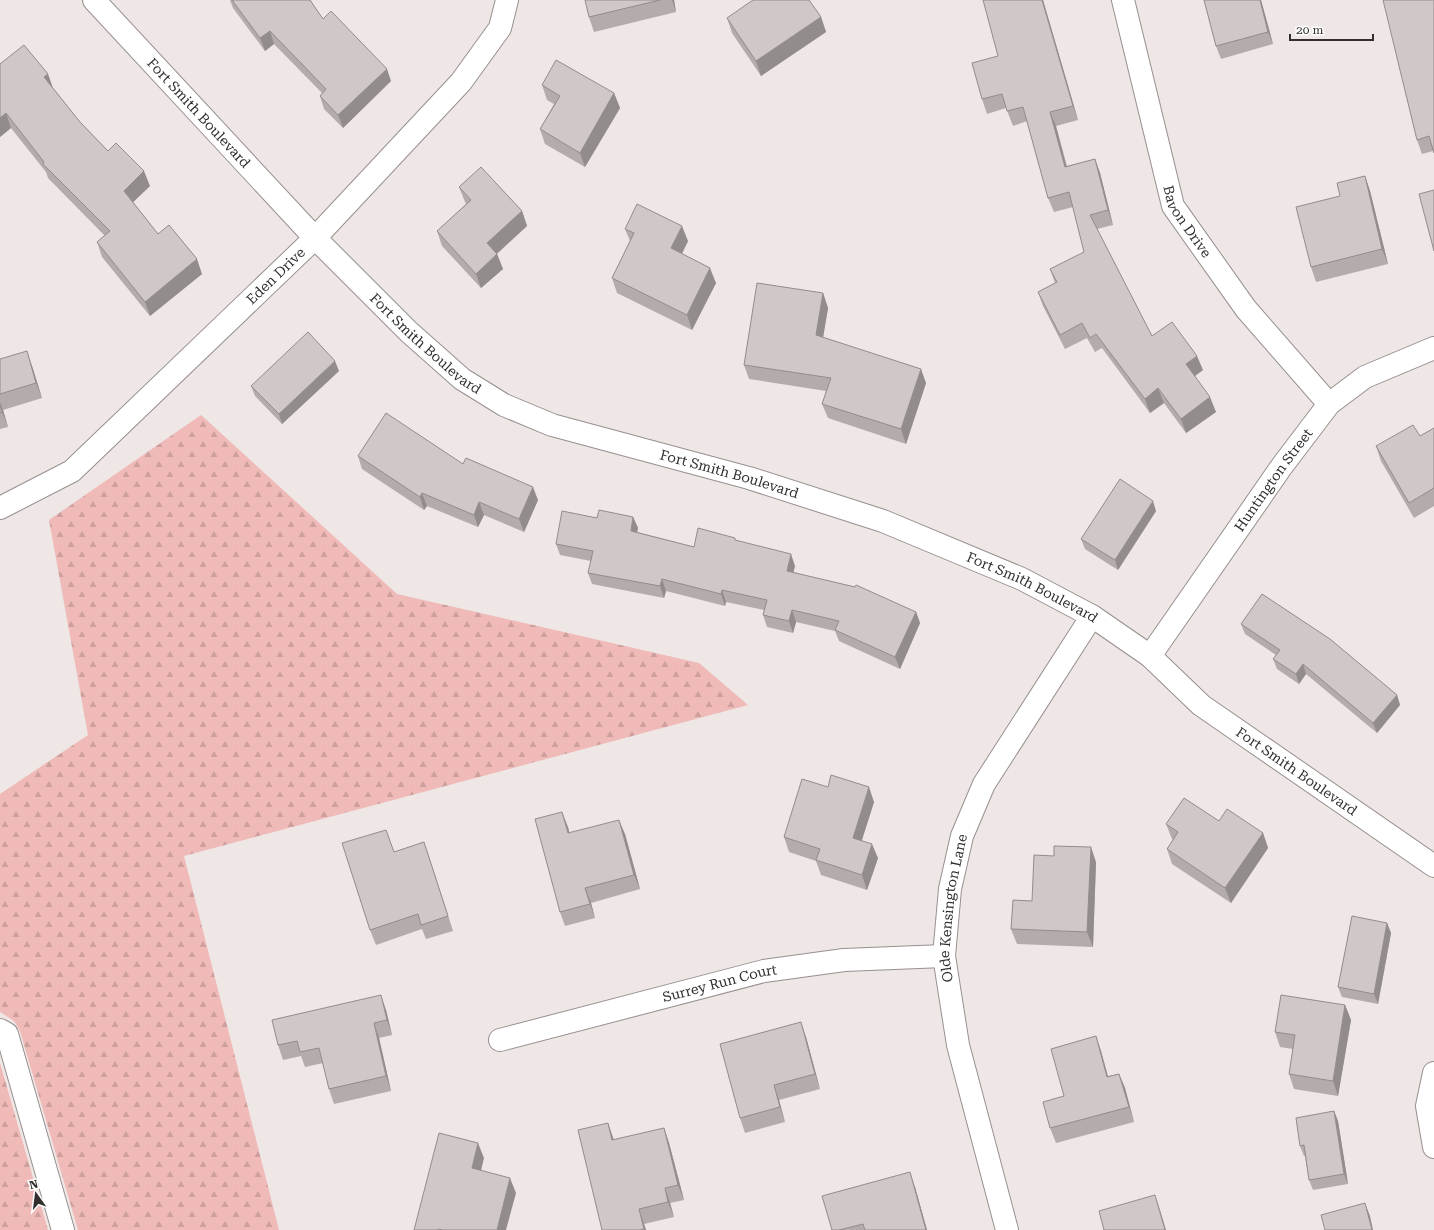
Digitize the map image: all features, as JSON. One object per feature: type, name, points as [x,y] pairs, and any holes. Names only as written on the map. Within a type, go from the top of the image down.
[{"type":"street","name":"Fort Smith Boulevard","points":[[94,0],[315,238],[409,332],[462,379],[504,405],[552,425],[749,478],[883,521],[1022,579],[1092,616],[1150,656],[1202,705],[1434,866]]},
{"type":"street","name":"Eden Drive","points":[[0,508],[72,471],[315,238],[461,82],[500,28],[507,0]]},
{"type":"street","name":"Bavon Drive","points":[[1123,0],[1173,206],[1246,309],[1329,404]]},
{"type":"street","name":"Huntington Street","points":[[1150,656],[1282,466],[1329,404],[1365,377],[1434,348]]},
{"type":"street","name":"Olde Kensington Lane","points":[[1007,1230],[958,1045],[944,956],[950,889],[962,836],[984,784],[1092,616]]},
{"type":"street","name":"Surrey Run Court","points":[[500,1040],[764,970],[844,960],[944,956]]},
{"type":"street","points":[[0,1030],[7,1034],[63,1230]]},
{"type":"street","points":[[1434,1073],[1427,1106],[1434,1147]]},
{"type":"green space","points":[[201,415],[397,594],[699,663],[748,705],[184,856],[279,1230],[78,1230],[20,1031],[14,1021],[0,1012],[0,794],[88,735],[49,520]]},
{"type":"green space","points":[[0,1063],[48,1230],[0,1230]]},
{"type":"building","points":[[232,0],[310,0],[323,19],[331,11],[387,69],[338,115],[320,96],[326,89],[270,31],[260,38]]},
{"type":"building","points":[[585,0],[660,0],[589,17]]},
{"type":"building","points":[[753,0],[809,0],[821,17],[756,61],[727,18]]},
{"type":"building","points":[[983,0],[1042,0],[1073,106],[1050,112],[1065,167],[1095,159],[1108,210],[1090,215],[1152,336],[1172,322],[1197,356],[1186,364],[1210,397],[1181,419],[1158,388],[1145,399],[1096,334],[1090,338],[1082,323],[1060,335],[1038,292],[1057,282],[1050,269],[1084,252],[1069,192],[1048,198],[1023,107],[1007,111],[1002,94],[982,99],[972,63],[998,56]]},
{"type":"building","points":[[1204,0],[1260,0],[1268,32],[1216,46]]},
{"type":"building","points":[[1383,0],[1434,0],[1434,153],[1429,136],[1417,140]]},
{"type":"building","points":[[24,45],[48,74],[44,77],[80,122],[108,151],[116,143],[144,171],[124,191],[158,234],[169,225],[197,259],[145,302],[97,242],[110,231],[43,164],[44,162],[6,113],[0,118],[0,64]]},
{"type":"building","points":[[556,60],[614,93],[580,153],[540,129],[560,96],[542,85]]},
{"type":"building","points":[[481,167],[522,211],[487,243],[497,254],[476,274],[437,231],[471,200],[459,187]]},
{"type":"building","points":[[1365,176],[1382,249],[1311,267],[1296,207],[1340,196],[1337,183]]},
{"type":"building","points":[[1434,190],[1434,251],[1419,194]]},
{"type":"building","points":[[637,204],[682,226],[671,248],[710,268],[687,315],[612,278],[634,233],[625,229]]},
{"type":"building","points":[[757,283],[823,293],[816,335],[921,369],[901,429],[822,404],[831,378],[744,365]]},
{"type":"building","points":[[308,332],[335,361],[279,414],[251,386]]},
{"type":"building","points":[[27,351],[36,383],[0,394],[0,359]]},
{"type":"building","points":[[386,413],[463,464],[466,458],[533,487],[519,519],[479,502],[474,515],[422,493],[420,497],[358,456]]},
{"type":"building","points":[[1413,425],[1420,436],[1434,428],[1434,488],[1409,503],[1376,446]]},
{"type":"building","points":[[1120,479],[1153,501],[1115,560],[1081,539]]},
{"type":"building","points":[[599,510],[633,517],[631,531],[694,547],[698,528],[735,538],[735,540],[791,554],[787,571],[855,587],[856,585],[916,612],[895,657],[835,630],[839,621],[792,610],[789,621],[763,615],[767,600],[722,590],[721,594],[662,579],[660,586],[588,573],[593,551],[556,544],[562,511],[597,518]]},
{"type":"building","points":[[1262,594],[1330,639],[1397,695],[1373,723],[1303,664],[1296,674],[1273,659],[1280,650],[1241,624]]},
{"type":"building","points":[[831,775],[869,787],[853,838],[872,844],[862,875],[816,860],[820,849],[784,837],[802,779],[828,787]]},
{"type":"building","points":[[1184,798],[1219,821],[1227,809],[1263,833],[1225,888],[1167,849],[1178,832],[1166,824]]},
{"type":"building","points":[[562,812],[568,833],[619,820],[634,875],[585,888],[590,904],[560,912],[535,819]]},
{"type":"building","points":[[386,830],[394,852],[424,842],[448,916],[421,925],[418,914],[370,930],[342,843]]},
{"type":"building","points":[[1054,846],[1091,847],[1087,932],[1011,929],[1013,900],[1032,901],[1034,855],[1054,856]]},
{"type":"building","points":[[1352,916],[1387,923],[1374,994],[1338,987]]},
{"type":"building","points":[[381,995],[387,1020],[374,1023],[386,1076],[329,1089],[319,1048],[300,1052],[297,1041],[278,1045],[272,1020]]},
{"type":"building","points":[[1281,995],[1345,1005],[1333,1081],[1289,1074],[1295,1035],[1275,1032]]},
{"type":"building","points":[[801,1022],[815,1074],[774,1085],[780,1107],[740,1118],[720,1044]]},
{"type":"building","points":[[1096,1036],[1107,1077],[1119,1074],[1129,1107],[1050,1128],[1043,1102],[1064,1096],[1051,1049]]},
{"type":"building","points":[[1334,1111],[1344,1174],[1309,1180],[1304,1145],[1300,1146],[1296,1118]]},
{"type":"building","points":[[608,1123],[612,1140],[664,1128],[678,1185],[665,1188],[668,1202],[639,1209],[644,1229],[602,1230],[578,1130]]},
{"type":"building","points":[[439,1133],[478,1143],[472,1168],[510,1178],[497,1230],[414,1230]]},
{"type":"building","points":[[910,1172],[926,1230],[865,1230],[863,1224],[839,1230],[832,1230],[822,1196]]},
{"type":"building","points":[[1155,1195],[1165,1230],[1104,1230],[1099,1211]]},
{"type":"building","points":[[1365,1203],[1372,1230],[1325,1230],[1321,1215]]}]
